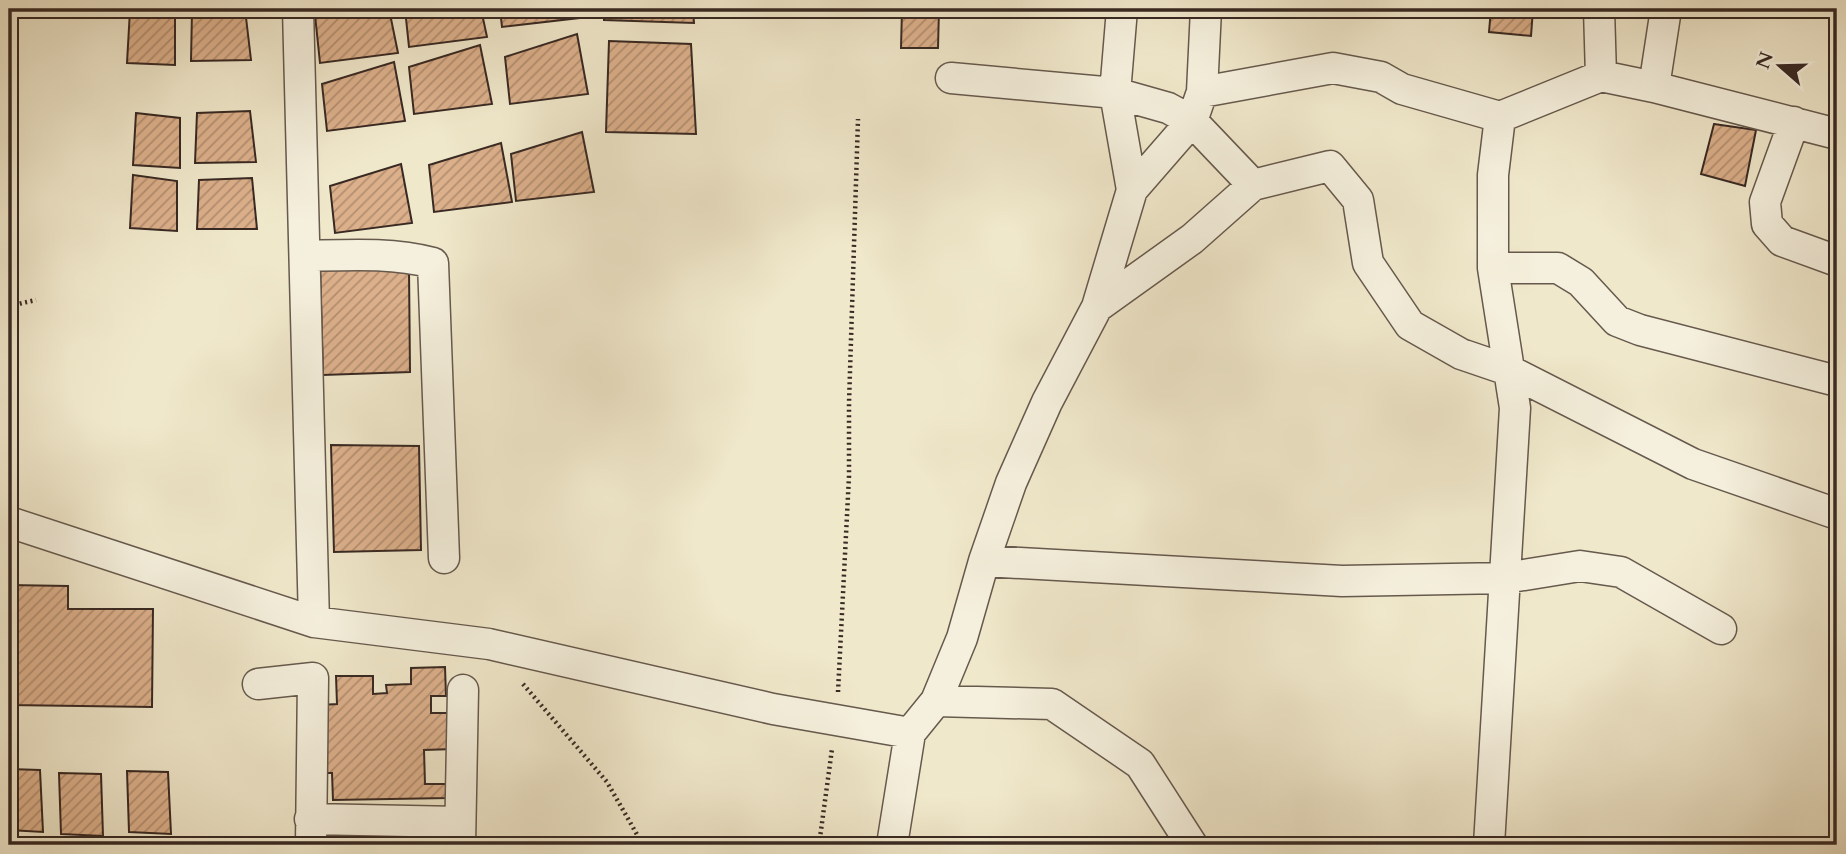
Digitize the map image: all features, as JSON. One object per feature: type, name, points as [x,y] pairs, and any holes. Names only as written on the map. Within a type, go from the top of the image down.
[{"type":"street","points":[[298,9],[314,622]]},
{"type":"street","points":[[1122,9],[1115,93],[1132,190]]},
{"type":"street","points":[[892,845],[910,733],[936,701],[962,639],[984,561],[1011,483],[1037,425],[1097,307],[1132,190],[1192,121],[1202,92],[1206,9]]},
{"type":"street","points":[[1599,9],[1601,76]]},
{"type":"street","points":[[1654,87],[1665,9]]},
{"type":"street","points":[[1202,92],[1333,68],[1381,77],[1402,89],[1500,117],[1601,76],[1837,134]]},
{"type":"street","points":[[951,78],[1115,93],[1168,108],[1192,121],[1253,185]]},
{"type":"street","points":[[1489,845],[1516,408],[1493,268],[1493,176],[1500,117]]},
{"type":"street","points":[[1794,122],[1765,202],[1768,224],[1782,241],[1837,261]]},
{"type":"street","points":[[1097,307],[1192,239],[1253,185],[1330,166],[1358,200],[1368,262],[1410,325],[1461,354],[1508,370],[1693,464],[1837,514]]},
{"type":"street","points":[[305,256],[365,255],[417,258],[433,263],[444,558]]},
{"type":"street","points":[[1493,268],[1558,268],[1581,282],[1617,321],[1640,330],[1837,381]]},
{"type":"street","points":[[9,523],[314,622],[489,644],[774,709],[910,733]]},
{"type":"street","points":[[984,561],[1342,581],[1506,578],[1580,566],[1621,572],[1721,629]]},
{"type":"street","points":[[258,684],[313,678],[310,832],[460,834],[463,690]]},
{"type":"street","points":[[936,701],[1052,704],[1140,764],[1192,845]]},
{"type":"path","points":[[819,845],[836,720],[849,476],[858,119]]},
{"type":"path","points":[[9,306],[36,300]]},
{"type":"path","points":[[489,644],[607,782],[643,845]]},
{"type":"building","points":[[245,9],[251,60],[191,61],[192,11]]},
{"type":"building","points":[[335,9],[389,9],[398,53],[320,63],[315,15]]},
{"type":"building","points":[[405,9],[481,9],[487,37],[409,47]]},
{"type":"building","points":[[500,9],[578,9],[579,18],[502,27]]},
{"type":"building","points":[[604,9],[693,9],[694,23],[604,20]]},
{"type":"building","points":[[902,9],[939,9],[938,48],[901,48]]},
{"type":"building","points":[[1491,9],[1533,9],[1531,36],[1489,32]]},
{"type":"building","points":[[130,10],[175,15],[175,65],[127,63]]},
{"type":"building","points":[[577,34],[588,94],[510,104],[505,57]]},
{"type":"building","points":[[609,41],[691,44],[696,134],[606,132]]},
{"type":"building","points":[[480,45],[492,104],[414,114],[409,67]]},
{"type":"building","points":[[394,62],[405,121],[327,131],[322,84]]},
{"type":"building","points":[[250,111],[256,162],[195,163],[197,113]]},
{"type":"building","points":[[136,113],[180,118],[180,168],[133,165]]},
{"type":"building","points":[[1714,124],[1756,130],[1745,186],[1701,174]]},
{"type":"building","points":[[582,132],[594,192],[516,201],[511,154]]},
{"type":"building","points":[[501,143],[512,202],[434,212],[429,165]]},
{"type":"building","points":[[401,164],[412,223],[335,233],[330,186]]},
{"type":"building","points":[[133,175],[177,181],[177,231],[130,228]]},
{"type":"building","points":[[252,178],[257,229],[197,229],[199,180]]},
{"type":"building","points":[[320,267],[409,269],[410,372],[323,375]]},
{"type":"building","points":[[331,445],[419,446],[421,550],[334,552]]},
{"type":"building","points":[[9,585],[68,586],[68,609],[153,609],[152,707],[9,705]]},
{"type":"building","points":[[445,667],[446,696],[431,696],[431,713],[454,713],[454,749],[424,750],[425,784],[447,784],[448,798],[333,800],[332,773],[323,773],[321,705],[337,704],[336,676],[373,676],[373,694],[387,693],[386,685],[411,684],[411,668]]},
{"type":"building","points":[[9,769],[40,770],[43,832],[9,830]]},
{"type":"building","points":[[127,771],[168,772],[171,834],[129,832]]},
{"type":"building","points":[[59,773],[101,774],[103,836],[61,834]]}]
